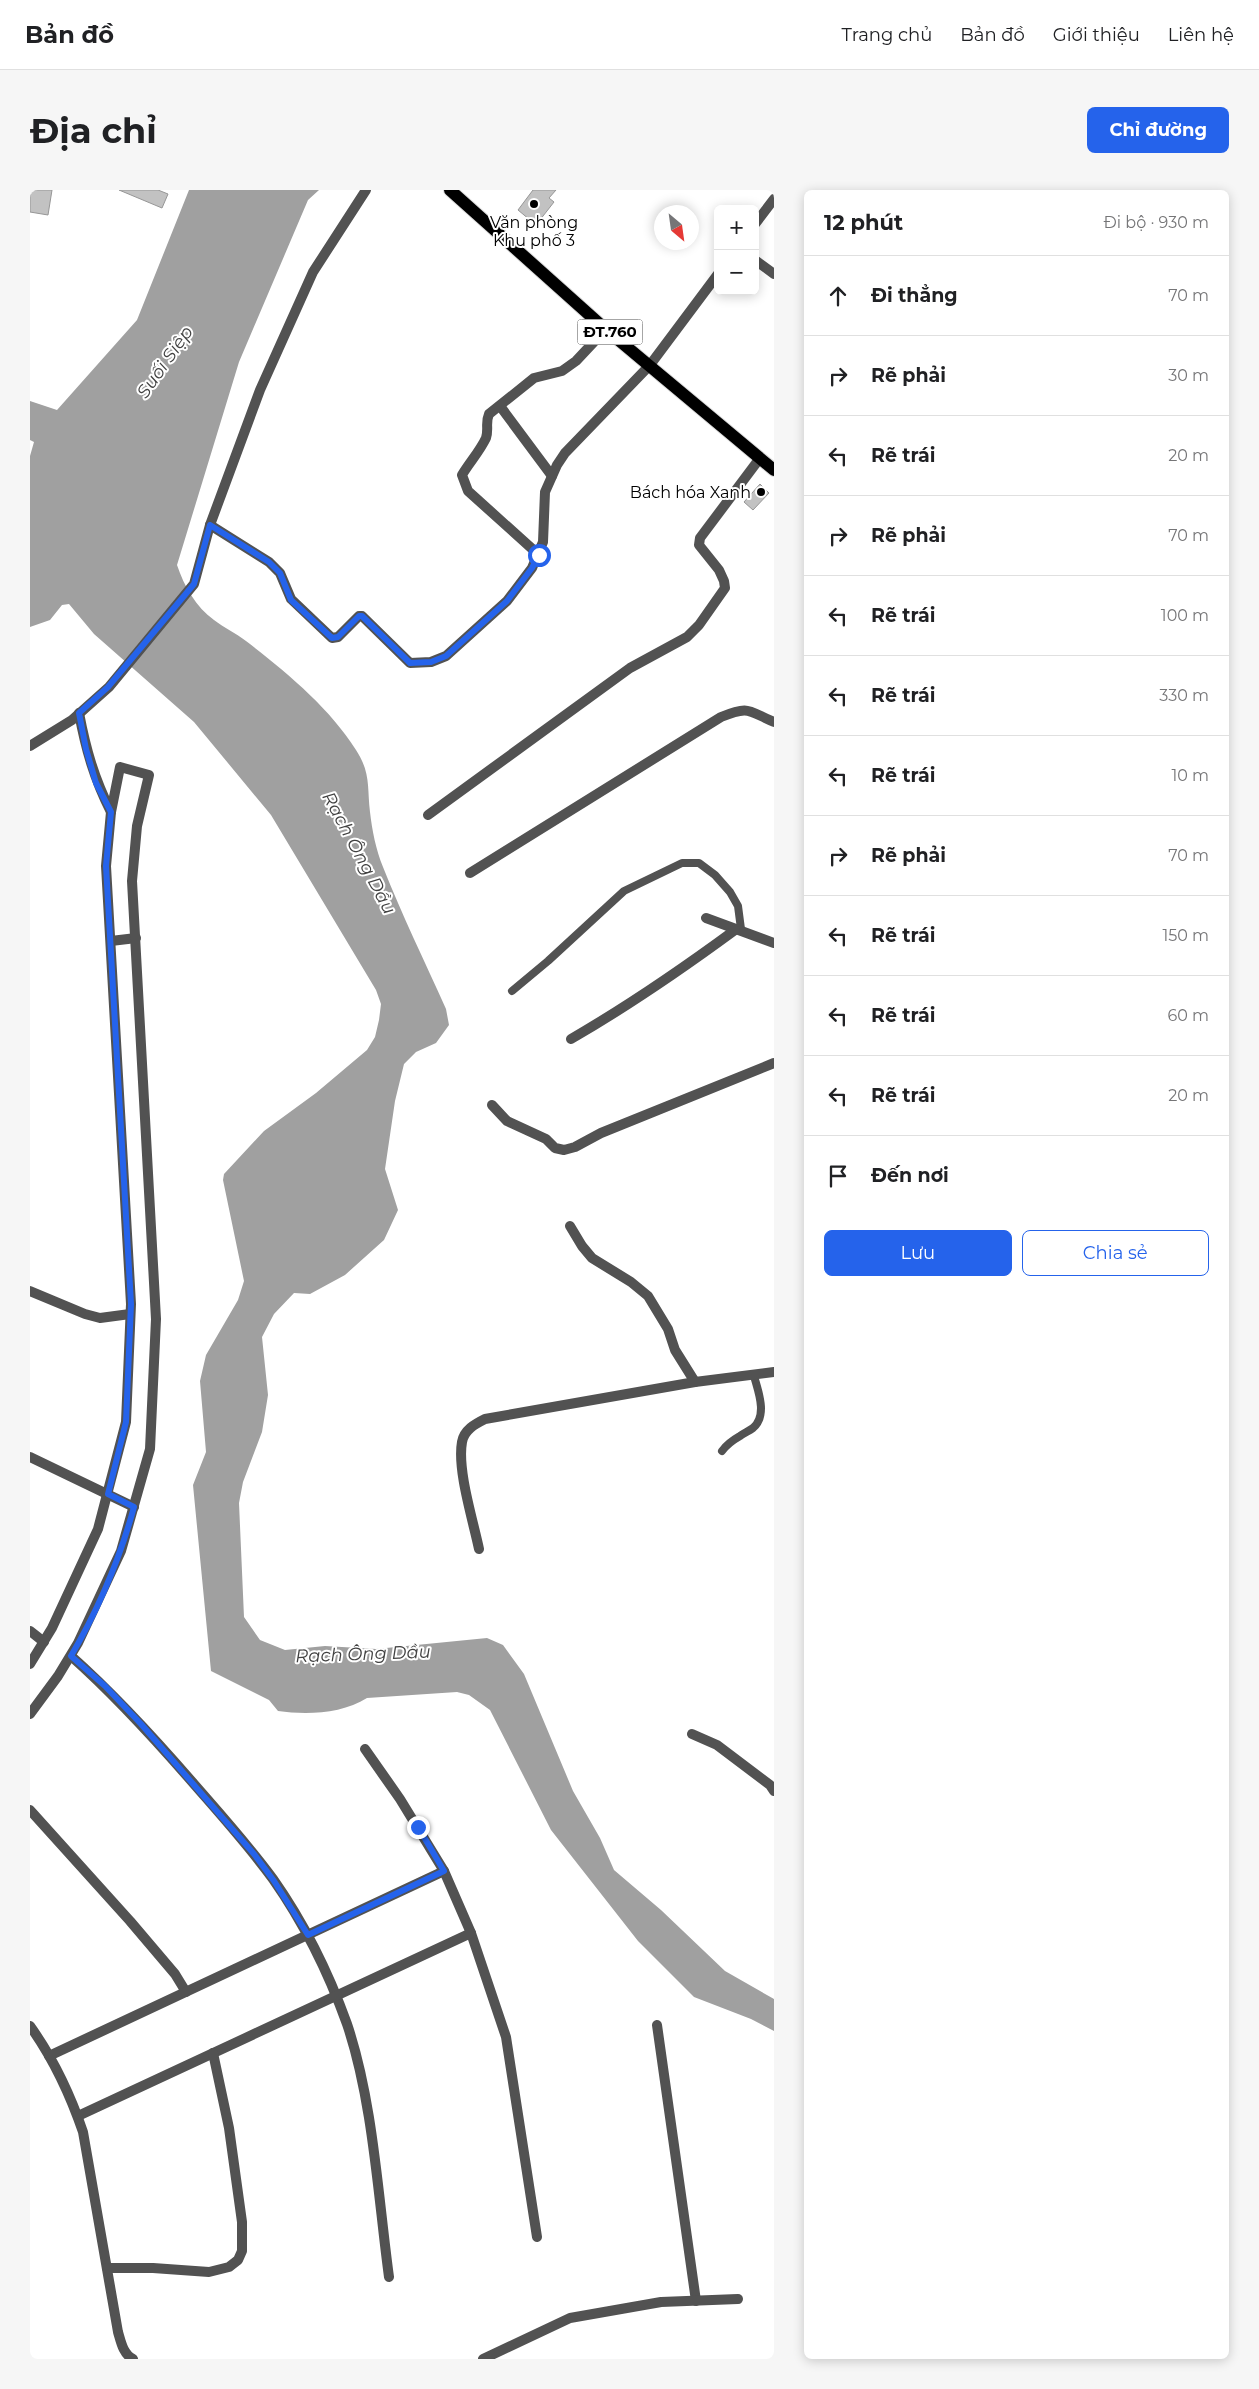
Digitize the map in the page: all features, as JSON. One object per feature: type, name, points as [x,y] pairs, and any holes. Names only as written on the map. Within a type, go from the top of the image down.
[{"type":"main road","name":"ĐT.760","points":[[450,190],[606,329],[774,470]]},
{"type":"street","points":[[30,746],[79,713],[108,687],[194,584],[210,525],[260,390],[313,272],[366,190]]},
{"type":"street","points":[[759,219],[774,199]]},
{"type":"street","points":[[759,263],[774,274]]},
{"type":"street","points":[[210,525],[269,562],[280,573],[291,600],[332,638],[338,637],[359,616],[362,616],[410,663],[431,662],[446,656],[507,601],[532,568],[543,542],[545,492],[565,453],[650,365],[714,279]]},
{"type":"street","points":[[539,555],[468,491],[462,475],[485,438],[488,430],[485,423],[489,414],[534,378],[562,371],[576,361],[606,329]]},
{"type":"street","points":[[500,406],[552,476]]},
{"type":"street","points":[[428,815],[630,668],[687,637],[699,625],[724,588],[724,580],[719,570],[699,545],[700,538],[760,458]]},
{"type":"street","points":[[470,873],[721,717],[738,710],[749,710],[774,722]]},
{"type":"street","points":[[79,713],[86,749],[96,783],[111,812]]},
{"type":"street","points":[[30,1664],[61,1612],[95,1536],[108,1494],[126,1422],[130,1314],[106,866],[111,812],[120,767],[149,775],[137,826],[132,881],[156,1319],[150,1449],[121,1551],[87,1626],[71,1656],[30,1714]]},
{"type":"street","points":[[706,918],[774,943]]},
{"type":"street","points":[[571,1039],[658,985],[738,930]]},
{"type":"street","points":[[111,941],[136,938]]},
{"type":"street","points":[[492,1105],[508,1121],[546,1139],[555,1148],[564,1150],[575,1147],[600,1132],[774,1063]]},
{"type":"street","points":[[570,1226],[592,1258],[631,1282],[648,1296],[668,1329],[675,1350],[695,1382]]},
{"type":"street","points":[[30,1290],[85,1314],[100,1318],[130,1314]]},
{"type":"street","points":[[479,1549],[462,1466],[462,1441],[472,1425],[485,1418],[695,1382],[774,1372]]},
{"type":"street","points":[[30,1457],[134,1507]]},
{"type":"street","points":[[30,1631],[44,1642]]},
{"type":"street","points":[[71,1656],[105,1686],[135,1718],[248,1847],[274,1881],[308,1935],[336,1996],[355,2052],[368,2117],[389,2277]]},
{"type":"street","points":[[692,1734],[717,1745],[773,1786]]},
{"type":"street","points":[[365,1749],[400,1798],[444,1871],[471,1933],[506,2037],[537,2237]]},
{"type":"street","points":[[30,1810],[130,1921],[175,1974],[186,1992]]},
{"type":"street","points":[[49,2056],[444,1871]]},
{"type":"street","points":[[78,2116],[471,1933]]},
{"type":"street","points":[[657,2024],[696,2301]]},
{"type":"street","points":[[30,2026],[49,2056],[78,2116],[88,2152],[122,2347],[129,2357],[133,2359]]},
{"type":"street","points":[[107,2268],[153,2268],[209,2272],[229,2266],[238,2260],[242,2252],[242,2222],[226,2110],[213,2053]]},
{"type":"street","points":[[483,2359],[570,2318],[660,2302],[738,2299]]},
{"type":"lane","points":[[512,991],[548,961],[624,891],[682,863],[699,863],[715,875],[730,892],[738,906],[738,930]]},
{"type":"lane","points":[[722,1451],[726,1445],[754,1428],[759,1420],[761,1413],[760,1401],[754,1376]]},
{"type":"water","points":[[189,190],[319,190],[308,200],[239,362],[177,565],[183,581],[202,609],[218,623],[242,638],[306,691],[333,719],[361,758],[368,780],[370,812],[376,847],[390,885],[446,1009],[449,1025],[436,1043],[416,1052],[404,1064],[395,1101],[385,1169],[398,1210],[384,1240],[345,1275],[310,1294],[294,1293],[274,1314],[262,1337],[268,1395],[262,1432],[243,1482],[239,1503],[244,1617],[260,1640],[285,1650],[325,1646],[376,1649],[487,1638],[503,1645],[524,1674],[573,1791],[600,1838],[614,1870],[661,1910],[725,1971],[774,1999],[774,2031],[751,2019],[694,1997],[638,1941],[551,1830],[490,1710],[469,1695],[457,1692],[367,1698],[346,1707],[324,1712],[278,1711],[269,1700],[211,1671],[193,1485],[206,1452],[200,1381],[206,1355],[238,1300],[244,1281],[223,1180],[224,1174],[264,1131],[316,1093],[367,1050],[375,1037],[381,1004],[376,990],[271,815],[194,722],[94,634],[69,604],[62,605],[50,620],[30,627],[30,456],[34,442],[30,440],[30,401],[57,410],[137,320]]},
{"type":"building","points":[[30,190],[52,190],[48,215],[30,212]]},
{"type":"building","points":[[119,190],[158,190],[168,194],[162,208]]},
{"type":"building","points":[[533,190],[556,190],[549,198],[554,202],[536,225],[518,210]]},
{"type":"building","points":[[760,484],[769,493],[753,510],[744,502]]},
{"type":"place","name":"Văn phòng Khu phố 3","points":[[534,204]]},
{"type":"place","name":"Bách hóa Xanh","points":[[761,492]]},
{"type":"route","points":[[418,1827],[444,1871],[308,1935],[274,1881],[254,1854],[141,1724],[105,1686],[71,1656],[87,1626],[121,1551],[134,1507],[108,1494],[126,1422],[131,1304],[106,866],[111,812],[96,783],[86,749],[79,713],[108,687],[194,584],[210,525],[269,562],[280,573],[291,600],[332,638],[338,637],[359,616],[362,616],[410,663],[421,664],[446,656],[507,601],[532,568],[539,555]]},
{"type":"water label","name":"Suối Siệp","points":[[165,362]]},
{"type":"water label","name":"Rạch Ông Dầu","points":[[359,853]]},
{"type":"water label","name":"Rạch Ông Dầu","points":[[363,1654]]}]
